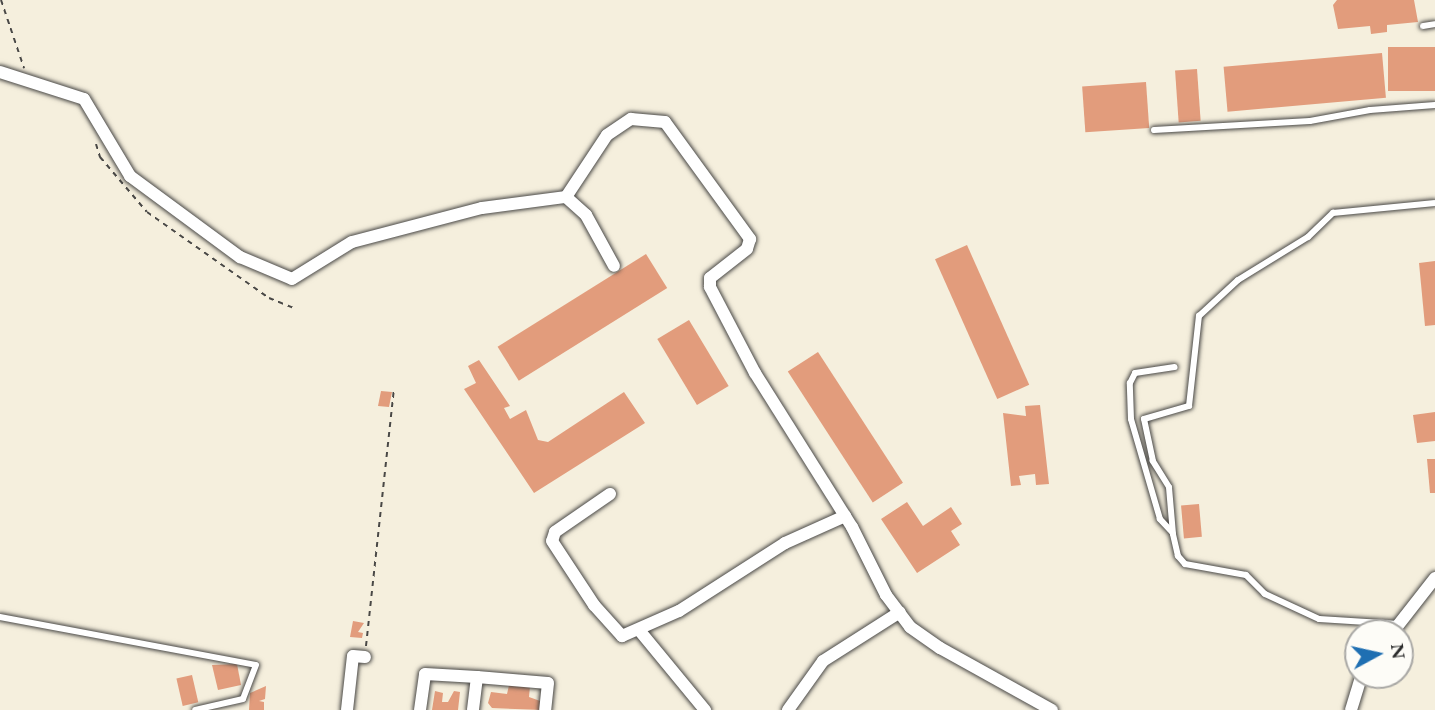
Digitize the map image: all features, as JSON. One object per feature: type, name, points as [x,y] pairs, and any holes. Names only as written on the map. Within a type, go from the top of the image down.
[{"type":"street","points":[[0,72],[84,99],[130,176],[240,257],[292,279],[352,242],[482,208],[566,197],[607,135],[631,119],[665,122],[750,239],[747,249],[710,278],[710,288],[755,373],[845,516],[900,612],[910,626],[940,648],[1052,710]]},
{"type":"street","points":[[566,197],[586,215],[614,266]]},
{"type":"street","points":[[610,494],[555,532],[552,541],[594,605],[622,636],[639,630],[714,590],[785,543],[845,516]]},
{"type":"street","points":[[1403,619],[1435,578]]},
{"type":"street","points":[[788,710],[823,661],[900,612]]},
{"type":"street","points":[[639,630],[705,710]]},
{"type":"street","points":[[347,710],[353,656],[365,657]]},
{"type":"street","points":[[420,710],[425,674],[548,683],[545,710]]},
{"type":"street","points":[[473,710],[477,677]]},
{"type":"street","points":[[1351,710],[1358,689]]},
{"type":"lane","points":[[1423,26],[1435,24]]},
{"type":"lane","points":[[1154,130],[1310,121],[1370,110],[1435,105]]},
{"type":"lane","points":[[1344,621],[1318,618],[1265,594],[1247,575],[1185,564],[1178,556],[1173,534],[1169,487],[1153,461],[1144,419],[1184,408],[1192,401],[1195,334],[1206,307],[1238,280],[1308,237],[1333,213],[1435,203]]},
{"type":"lane","points":[[1173,534],[1160,519],[1131,419],[1130,383],[1135,373],[1175,368]]},
{"type":"lane","points":[[0,617],[256,665],[243,699],[195,710]]},
{"type":"path","points":[[365,657],[394,390]]},
{"type":"building","points":[[1337,0],[1414,0],[1418,22],[1387,25],[1387,32],[1371,34],[1370,26],[1338,29],[1333,5]]},
{"type":"building","points":[[1388,47],[1435,47],[1435,91],[1388,91]]},
{"type":"building","points":[[1382,53],[1386,98],[1228,112],[1224,67]]},
{"type":"building","points":[[1197,69],[1201,121],[1179,122],[1175,71]]},
{"type":"building","points":[[1146,82],[1149,128],[1085,132],[1082,86]]},
{"type":"building","points":[[967,245],[1029,385],[997,399],[935,259]]},
{"type":"building","points":[[646,254],[667,288],[519,381],[498,347]]},
{"type":"building","points":[[1435,261],[1435,325],[1425,326],[1419,263]]},
{"type":"building","points":[[689,320],[729,386],[697,405],[657,339]]},
{"type":"building","points":[[818,352],[903,483],[873,502],[788,372]]},
{"type":"building","points":[[479,360],[510,406],[504,408],[510,419],[526,410],[538,440],[548,442],[624,392],[645,423],[534,493],[464,389],[476,383],[468,366]]},
{"type":"building","points":[[381,391],[392,392],[389,407],[378,406]]},
{"type":"building","points":[[1040,405],[1049,484],[1036,485],[1035,474],[1019,476],[1021,485],[1011,486],[1003,413],[1026,416],[1025,406]]},
{"type":"building","points":[[1435,412],[1435,441],[1417,443],[1413,415]]},
{"type":"building","points":[[1427,459],[1435,459],[1435,493],[1430,493]]},
{"type":"building","points":[[907,502],[923,526],[951,507],[962,524],[951,531],[960,545],[917,573],[881,519]]},
{"type":"building","points":[[1199,504],[1202,537],[1184,538],[1181,506]]},
{"type":"building","points":[[353,621],[364,623],[358,632],[363,633],[362,638],[350,637]]},
{"type":"building","points":[[237,664],[241,685],[218,690],[212,665]]},
{"type":"building","points":[[192,675],[198,702],[183,706],[176,679]]},
{"type":"building","points":[[510,681],[530,686],[529,697],[543,702],[543,710],[492,708],[488,703],[491,692],[507,694]]},
{"type":"building","points":[[266,686],[265,699],[259,701],[264,702],[264,710],[249,710],[250,693]]},
{"type":"building","points":[[435,691],[443,693],[442,702],[448,702],[454,691],[460,692],[458,710],[432,710]]}]
